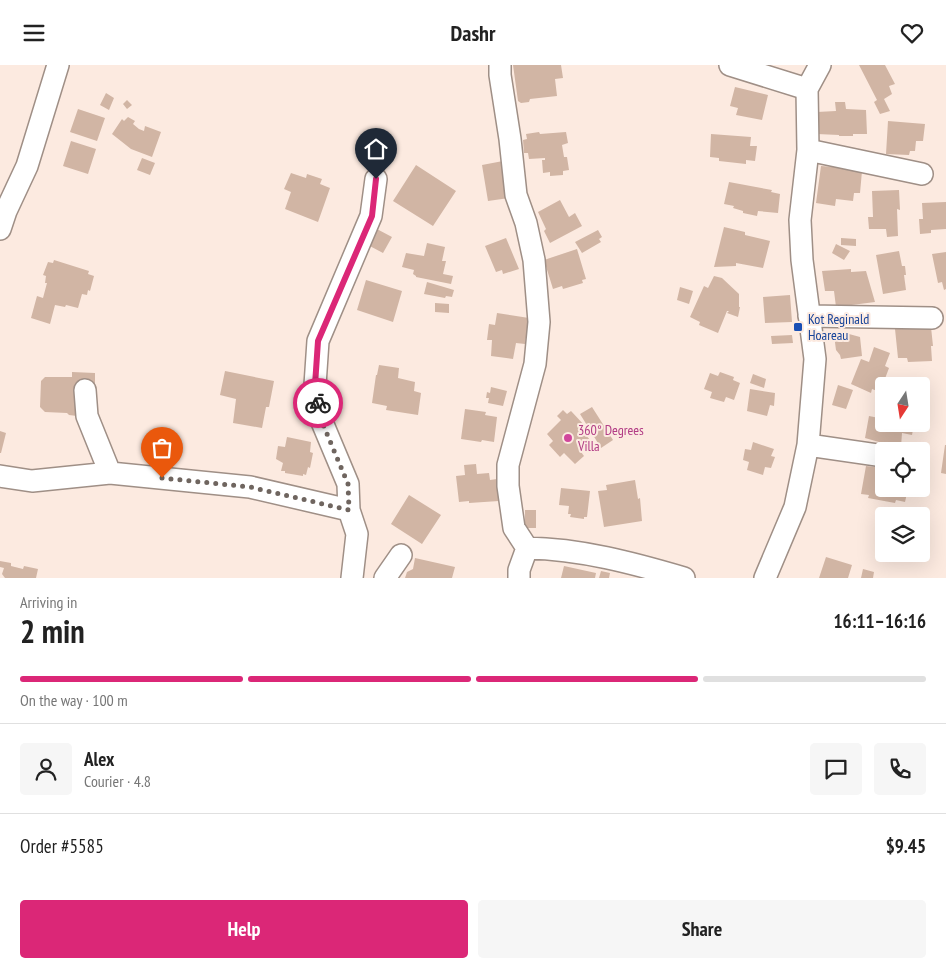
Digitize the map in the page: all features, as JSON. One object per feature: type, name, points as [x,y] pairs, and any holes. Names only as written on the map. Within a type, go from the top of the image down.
[{"type":"street","points":[[0,229],[6,211],[27,166],[58,65]]},
{"type":"street","points":[[500,65],[516,195],[526,223],[534,260],[539,322],[535,364],[508,465],[508,486],[514,528],[527,548]]},
{"type":"street","points":[[730,65],[807,89]]},
{"type":"street","points":[[765,578],[795,507],[808,445],[815,359],[802,259],[800,220],[808,150],[807,89],[820,65]]},
{"type":"street","points":[[808,150],[922,174]]},
{"type":"street","points":[[352,578],[357,534],[349,510],[348,484],[322,422],[315,385],[318,341],[372,216],[376,179]]},
{"type":"street","points":[[809,316],[932,318]]},
{"type":"street","points":[[85,390],[88,416],[110,473]]},
{"type":"street","points":[[808,445],[875,455]]},
{"type":"street","points":[[0,476],[32,481],[110,473],[250,487],[349,510]]},
{"type":"street","points":[[519,578],[519,570],[527,548]]},
{"type":"street","points":[[527,548],[555,549],[616,559],[684,578]]},
{"type":"street","points":[[385,578],[401,555]]},
{"type":"building","points":[[513,65],[561,65],[563,78],[555,79],[557,96],[530,99],[529,102],[521,103],[518,101]]},
{"type":"building","points":[[859,65],[885,65],[895,84],[889,86],[892,94],[884,99],[890,111],[880,114],[874,102],[877,100]]},
{"type":"building","points":[[735,87],[768,95],[762,120],[736,115],[738,108],[730,106]]},
{"type":"building","points":[[106,93],[114,98],[109,110],[100,105]]},
{"type":"building","points":[[127,100],[132,105],[127,109],[123,104]]},
{"type":"building","points":[[835,102],[845,102],[846,109],[866,110],[867,134],[839,136],[817,134],[817,112],[836,111]]},
{"type":"building","points":[[78,109],[105,118],[97,141],[70,132]]},
{"type":"building","points":[[128,117],[135,121],[133,124],[139,129],[144,131],[145,126],[161,132],[152,157],[131,149],[112,134],[122,119],[124,121]]},
{"type":"building","points":[[888,121],[925,124],[923,141],[916,141],[915,151],[910,151],[909,155],[886,154]]},
{"type":"building","points":[[539,132],[540,134],[566,132],[568,143],[562,145],[564,157],[567,157],[569,170],[563,171],[563,175],[550,176],[550,172],[543,173],[542,160],[545,160],[545,158],[529,159],[528,153],[524,153],[523,140],[527,139],[526,134]]},
{"type":"building","points":[[711,134],[751,137],[750,146],[757,146],[755,161],[746,160],[746,164],[719,161],[719,158],[710,157]]},
{"type":"building","points":[[71,141],[96,149],[88,174],[63,166]]},
{"type":"building","points":[[142,158],[155,163],[150,175],[137,170]]},
{"type":"building","points":[[503,161],[509,198],[488,201],[482,165]]},
{"type":"building","points":[[416,165],[456,191],[433,226],[393,201]]},
{"type":"building","points":[[821,166],[862,171],[860,193],[854,193],[853,201],[836,199],[835,206],[816,203]]},
{"type":"building","points":[[291,173],[306,178],[307,174],[322,179],[320,184],[330,188],[318,222],[285,209],[291,192],[284,189]]},
{"type":"building","points":[[729,182],[772,190],[771,192],[780,194],[778,213],[758,211],[757,216],[743,213],[743,211],[733,208],[734,206],[724,204]]},
{"type":"building","points":[[899,190],[900,210],[897,209],[898,236],[887,237],[886,229],[869,229],[868,217],[873,217],[872,191]]},
{"type":"building","points":[[560,200],[569,217],[575,213],[582,226],[550,243],[538,212]]},
{"type":"building","points":[[946,202],[946,229],[931,230],[931,233],[920,234],[919,219],[923,219],[922,203]]},
{"type":"building","points":[[724,227],[745,232],[745,235],[770,241],[763,268],[736,263],[736,266],[714,267]]},
{"type":"building","points":[[375,228],[392,237],[383,253],[366,244]]},
{"type":"building","points":[[598,230],[602,237],[599,239],[601,242],[582,253],[575,242]]},
{"type":"building","points":[[506,238],[519,269],[503,274],[502,270],[496,272],[485,246]]},
{"type":"building","points":[[841,238],[856,239],[856,246],[841,245]]},
{"type":"building","points":[[427,243],[445,247],[442,261],[446,261],[443,274],[453,276],[451,284],[416,277],[413,274],[414,270],[402,267],[406,253],[424,256]]},
{"type":"building","points":[[836,244],[850,251],[844,260],[832,253]]},
{"type":"building","points":[[577,249],[586,279],[582,280],[583,283],[563,289],[562,286],[553,289],[544,260]]},
{"type":"building","points":[[899,251],[902,266],[905,266],[906,290],[883,294],[876,255]]},
{"type":"building","points":[[946,252],[946,289],[944,290],[942,282],[938,283],[932,254]]},
{"type":"building","points":[[54,260],[89,271],[88,274],[94,276],[90,291],[88,290],[87,295],[82,294],[78,308],[55,305],[50,324],[31,318],[37,296],[43,298],[47,283],[45,283],[46,276],[43,275],[48,262],[53,263]]},
{"type":"building","points":[[851,269],[851,272],[866,271],[875,302],[836,307],[834,291],[825,291],[822,271]]},
{"type":"building","points":[[714,276],[722,278],[739,294],[740,307],[738,317],[727,313],[729,311],[727,311],[718,333],[699,325],[700,322],[690,317],[704,286],[708,288]]},
{"type":"building","points":[[366,280],[402,291],[393,322],[357,310]]},
{"type":"building","points":[[427,282],[454,290],[452,297],[446,296],[445,298],[424,294]]},
{"type":"building","points":[[680,287],[693,291],[689,304],[677,300]]},
{"type":"building","points":[[790,295],[792,322],[765,323],[763,297]]},
{"type":"building","points":[[435,303],[449,304],[449,313],[435,312]]},
{"type":"building","points":[[497,313],[529,318],[525,344],[516,343],[513,359],[491,356],[492,340],[487,340],[489,324],[495,325]]},
{"type":"building","points":[[903,320],[931,327],[932,361],[908,362],[907,358],[898,358],[895,329],[905,329]]},
{"type":"building","points":[[849,334],[860,337],[862,356],[841,359],[836,350],[834,335]]},
{"type":"building","points":[[792,335],[793,343],[772,344],[771,336]]},
{"type":"building","points":[[874,347],[890,353],[885,366],[889,368],[886,377],[875,377],[875,390],[872,389],[871,393],[851,384],[861,359],[869,362]]},
{"type":"building","points":[[379,365],[399,368],[398,378],[415,382],[414,391],[421,393],[418,415],[386,410],[387,406],[372,403]]},
{"type":"building","points":[[225,371],[274,381],[269,407],[266,407],[262,428],[233,423],[236,399],[220,395]]},
{"type":"building","points":[[72,372],[95,373],[95,394],[77,416],[67,413],[45,412],[40,407],[41,381],[45,377],[72,377]]},
{"type":"building","points":[[720,372],[734,377],[733,380],[740,383],[734,400],[726,397],[724,402],[710,398],[712,392],[704,389],[710,373],[718,376]]},
{"type":"building","points":[[753,374],[766,379],[764,388],[750,383]]},
{"type":"building","points":[[838,385],[853,390],[846,409],[832,405]]},
{"type":"building","points":[[491,387],[507,391],[503,406],[488,403],[489,398],[486,398],[487,392],[490,393]]},
{"type":"building","points":[[750,389],[775,393],[774,406],[770,405],[767,416],[747,411]]},
{"type":"building","points":[[592,407],[613,440],[601,448],[580,414]]},
{"type":"building","points":[[465,409],[486,412],[485,415],[497,417],[494,442],[461,439]]},
{"type":"building","points":[[563,410],[567,414],[571,411],[586,427],[582,431],[592,442],[581,452],[584,456],[575,464],[564,453],[560,457],[549,445],[553,441],[547,434],[561,420],[557,416]]},
{"type":"building","points":[[869,416],[875,417],[875,433],[902,433],[901,442],[879,442],[865,438]]},
{"type":"building","points":[[0,431],[6,433],[1,453],[0,453]]},
{"type":"building","points":[[287,437],[311,442],[310,452],[313,453],[310,468],[308,467],[306,475],[281,471],[283,463],[276,459],[278,446],[285,447]]},
{"type":"building","points":[[753,442],[774,449],[771,456],[775,457],[771,468],[765,467],[763,475],[747,470],[749,462],[743,460],[745,449],[751,450]]},
{"type":"building","points":[[946,445],[946,474],[941,473]]},
{"type":"building","points":[[476,464],[477,474],[489,473],[490,480],[497,479],[499,501],[459,502],[456,476],[465,475],[464,465]]},
{"type":"building","points":[[866,466],[875,467],[875,497],[906,497],[905,502],[896,500],[895,503],[868,498],[869,495],[861,494]]},
{"type":"building","points":[[635,480],[638,499],[640,498],[642,521],[604,527],[598,491],[607,490],[606,485]]},
{"type":"building","points":[[561,488],[590,491],[587,517],[584,517],[584,519],[570,517],[571,514],[568,514],[569,506],[559,505]]},
{"type":"building","points":[[409,495],[441,515],[422,544],[391,524]]},
{"type":"building","points":[[525,510],[536,510],[536,528],[525,528]]},
{"type":"building","points":[[826,557],[852,565],[848,578],[819,578]]},
{"type":"building","points":[[415,558],[455,567],[452,578],[405,578],[407,572],[413,569]]},
{"type":"building","points":[[0,561],[11,563],[11,566],[23,569],[24,566],[38,569],[36,578],[5,578],[2,574],[4,568],[0,567]]},
{"type":"building","points":[[564,566],[596,573],[595,578],[561,578]]},
{"type":"building","points":[[863,569],[874,572],[873,578],[861,578]]},
{"type":"building","points":[[601,571],[610,573],[609,578],[599,578]]},
{"type":"way so far","points":[[162,478],[250,487],[349,510],[348,484],[322,422],[318,403]]},
{"type":"place","name":"Kot Reginald Hoareau","points":[[798,327]]},
{"type":"place","name":"360° Degrees Villa","points":[[568,438]]},
{"type":"route","points":[[318,403],[315,385],[318,341],[372,216],[376,179]]}]
